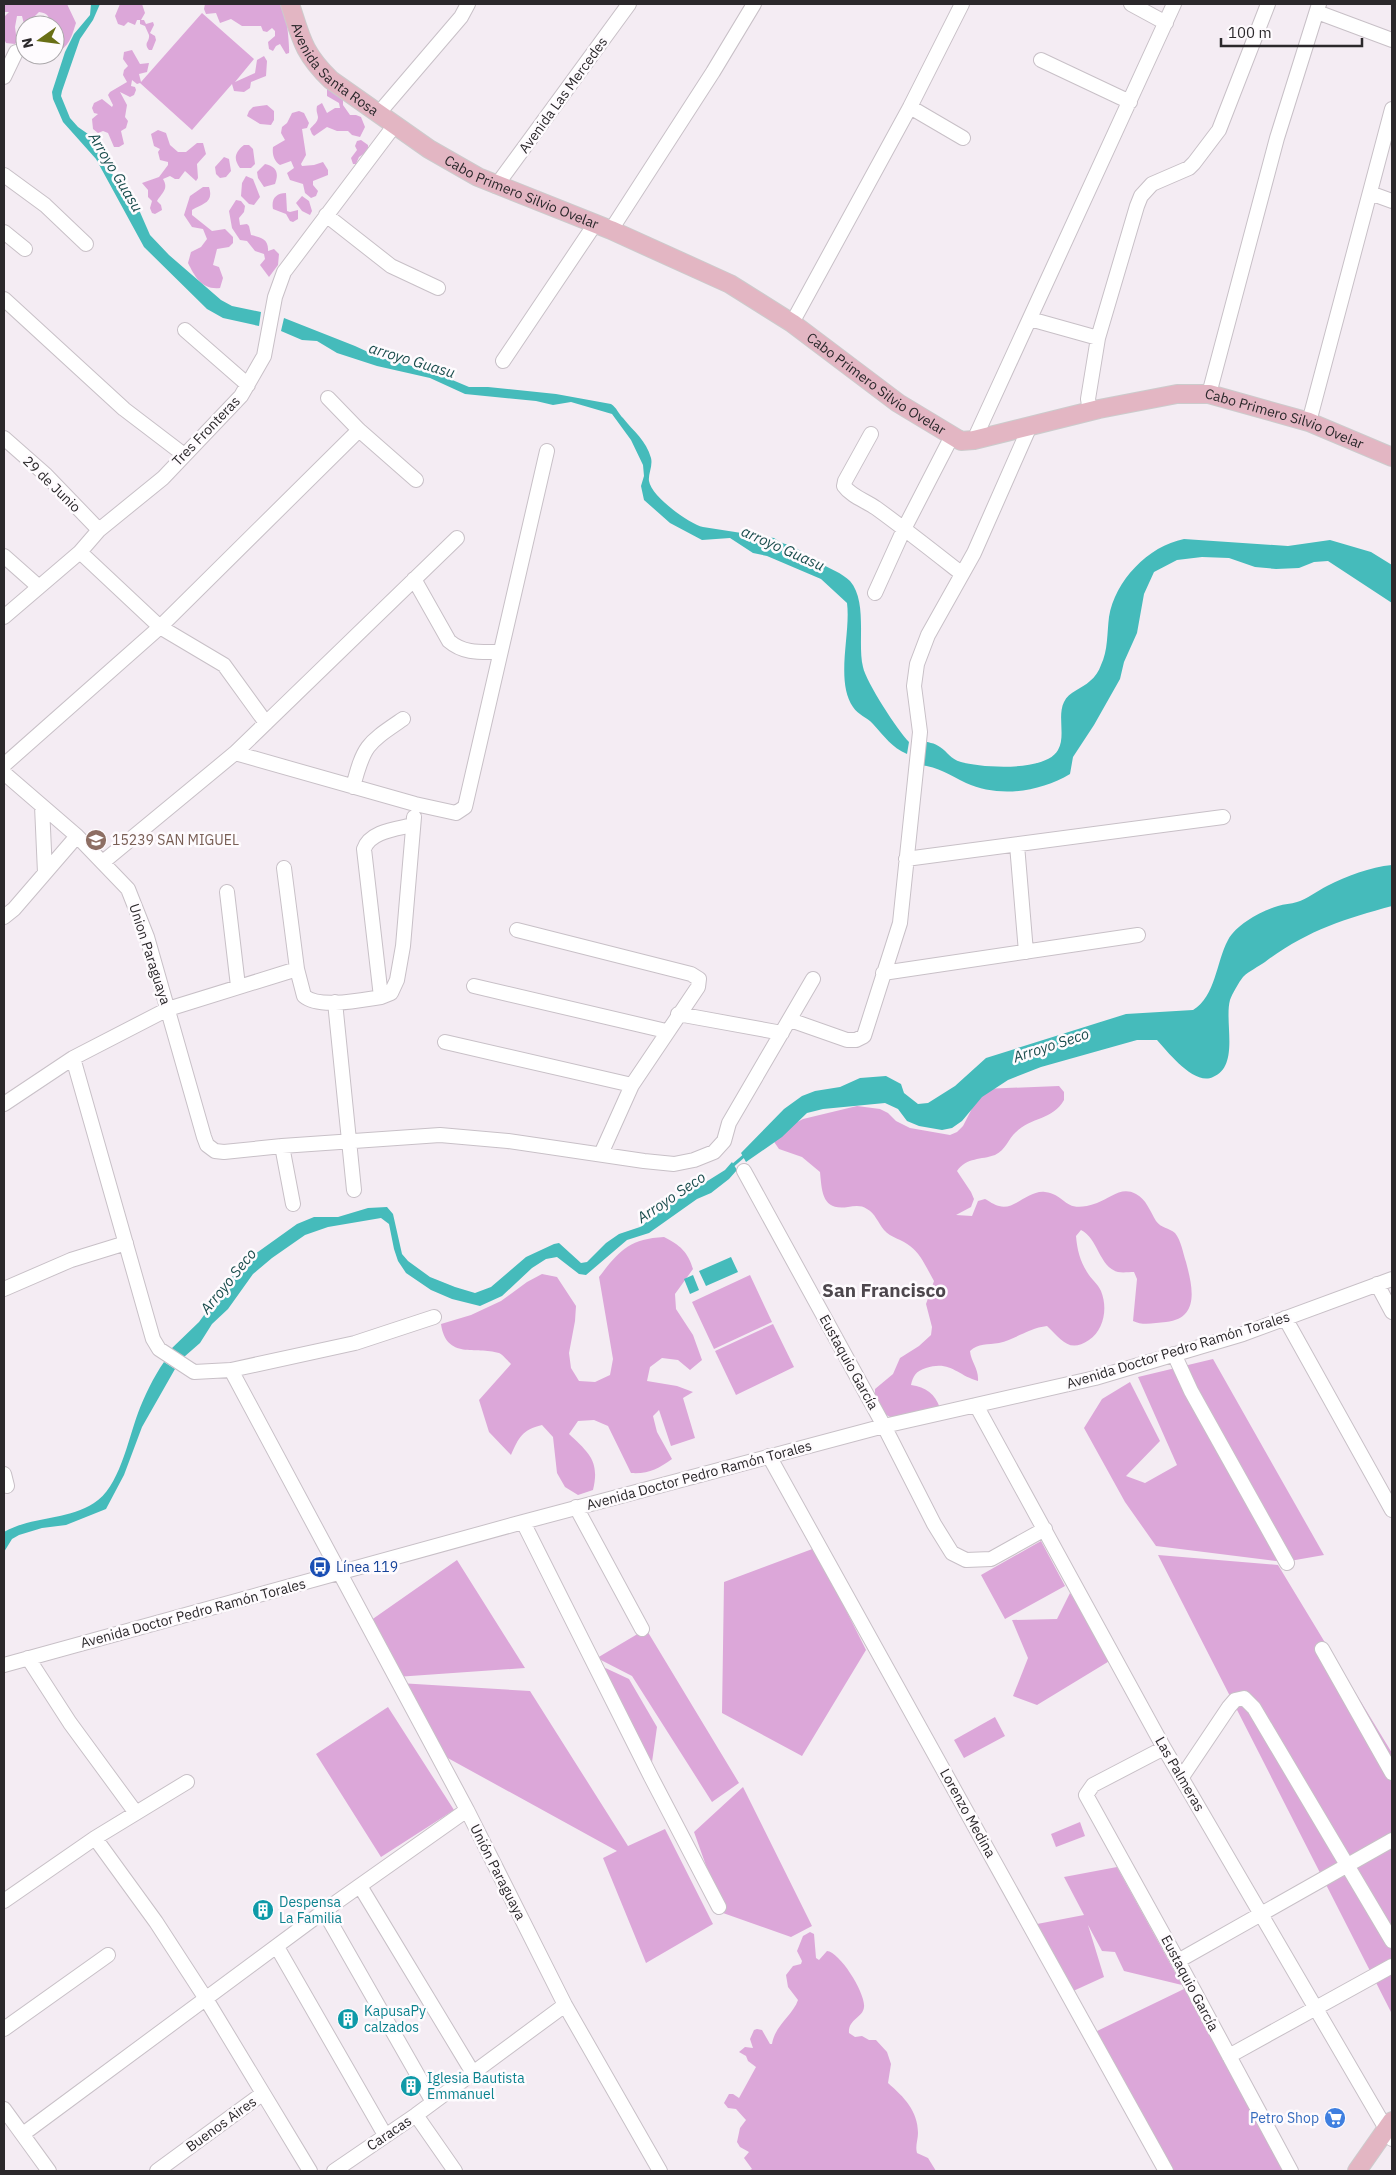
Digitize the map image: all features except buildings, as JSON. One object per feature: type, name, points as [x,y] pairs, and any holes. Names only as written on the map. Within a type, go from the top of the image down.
[{"type":"main road","name":"Avenida Santa Rosa","points":[[292,5],[299,37],[318,68],[330,80],[394,126]]},
{"type":"main road","name":"Cabo Primero Silvio Ovelar","points":[[394,126],[429,149],[496,186],[603,227],[730,284],[792,323],[898,403],[961,441],[974,440],[1090,412],[1176,394],[1209,394],[1309,422],[1392,456]]},
{"type":"main road","points":[[1357,2171],[1391,2132]]},
{"type":"main road","points":[[1370,2171],[1391,2132]]},
{"type":"street","points":[[378,114],[462,17],[468,4]]},
{"type":"street","name":"Avenida Las Mercedes","points":[[496,186],[629,4]]},
{"type":"street","points":[[503,361],[603,227],[714,72],[754,4]]},
{"type":"street","points":[[792,323],[910,107],[962,4]]},
{"type":"street","points":[[1131,4],[1166,23]]},
{"type":"street","points":[[974,440],[1174,4]]},
{"type":"street","points":[[1090,412],[1088,399],[1098,338],[1142,196],[1152,184],[1189,168],[1219,130],[1268,4]]},
{"type":"street","points":[[1209,394],[1277,138],[1318,8],[1392,40]]},
{"type":"street","points":[[4,77],[15,54]]},
{"type":"street","points":[[1041,60],[1130,102]]},
{"type":"street","points":[[910,107],[963,138]]},
{"type":"street","points":[[1309,422],[1392,108]]},
{"type":"street","name":"Tres Fronteras","points":[[4,617],[80,552],[99,530],[163,478],[183,454],[241,396],[260,363],[266,344],[275,297],[284,272],[394,126]]},
{"type":"street","points":[[4,175],[45,205],[86,244]]},
{"type":"street","points":[[1370,194],[1392,200]]},
{"type":"street","points":[[326,215],[390,266],[438,288]]},
{"type":"street","points":[[4,232],[25,249]]},
{"type":"street","points":[[4,299],[124,409],[183,454]]},
{"type":"street","points":[[1030,319],[1098,338]]},
{"type":"street","points":[[184,330],[248,384]]},
{"type":"street","points":[[328,398],[359,430],[416,480]]},
{"type":"street","points":[[790,1020],[846,1040],[856,1040],[864,1036],[900,923],[920,732],[914,686],[917,664],[928,635],[983,536],[1030,426]]},
{"type":"street","points":[[4,766],[160,627],[359,430]]},
{"type":"street","points":[[871,434],[845,480],[844,486],[848,492],[864,499],[962,574]]},
{"type":"street","points":[[875,593],[904,529],[952,436]]},
{"type":"street","name":"29 de Junio","points":[[4,438],[46,475],[99,530]]},
{"type":"street","points":[[235,753],[415,804],[456,813],[465,807],[547,451]]},
{"type":"street","points":[[103,862],[235,753],[457,538]]},
{"type":"street","points":[[80,552],[160,627],[224,664],[266,723]]},
{"type":"street","points":[[4,556],[39,587]]},
{"type":"street","points":[[414,578],[449,641],[466,652],[500,652]]},
{"type":"street","points":[[353,787],[361,757],[372,741],[403,719]]},
{"type":"street","name":"Union Paraguaya","points":[[4,773],[77,836],[128,889],[147,937],[207,1145],[215,1151],[224,1152],[282,1146]]},
{"type":"street","points":[[284,868],[297,969],[304,996],[314,1002],[335,1002],[381,997],[391,993],[397,980],[403,946],[415,804]]},
{"type":"street","points":[[42,806],[45,873]]},
{"type":"street","points":[[906,860],[1223,817]]},
{"type":"street","points":[[381,997],[364,850],[366,842],[372,838],[413,825]]},
{"type":"street","points":[[4,918],[14,910],[77,836]]},
{"type":"street","points":[[1017,845],[1026,952]]},
{"type":"street","points":[[227,892],[238,986]]},
{"type":"street","points":[[517,930],[692,974],[699,979],[698,988],[666,1031],[632,1085],[601,1154]]},
{"type":"street","points":[[883,973],[1138,935]]},
{"type":"street","points":[[4,1104],[73,1058],[168,1008],[297,969]]},
{"type":"street","points":[[293,1204],[282,1146],[440,1134],[674,1164],[694,1160],[714,1152],[724,1141],[729,1124],[813,979]]},
{"type":"street","points":[[474,986],[666,1031]]},
{"type":"street","points":[[335,1002],[354,1190]]},
{"type":"street","points":[[678,1014],[782,1033]]},
{"type":"street","points":[[444,1042],[632,1085]]},
{"type":"street","points":[[73,1058],[154,1340],[159,1349],[194,1372],[231,1370],[354,1343],[434,1317]]},
{"type":"street","name":"Eustaquio García","points":[[744,1171],[884,1426],[927,1512],[952,1553],[966,1560],[991,1559],[1045,1529]]},
{"type":"street","points":[[4,1289],[71,1260],[126,1243]]},
{"type":"street","points":[[1388,1282],[1392,1312]]},
{"type":"street","name":"Avenida Doctor Pedro Ramón Torales","points":[[4,1665],[338,1572],[769,1456],[884,1426],[1096,1378],[1243,1334],[1388,1282]]},
{"type":"street","points":[[1285,1318],[1392,1510]]},
{"type":"street","points":[[1174,1354],[1191,1391],[1287,1563]]},
{"type":"street","name":"Unión Paraguaya","points":[[231,1370],[467,1810],[565,2005],[660,2171]]},
{"type":"street","name":"Las Palmeras","points":[[976,1405],[1164,1748],[1261,1916],[1391,2132]]},
{"type":"street","name":"Lorenzo Medina","points":[[769,1456],[1166,2171]]},
{"type":"street","points":[[576,1507],[642,1628]]},
{"type":"street","points":[[523,1522],[719,1908]]},
{"type":"street","points":[[1322,1649],[1392,1773]]},
{"type":"street","points":[[28,1658],[70,1723],[136,1813]]},
{"type":"street","points":[[1182,1778],[1229,1707],[1235,1700],[1244,1698],[1254,1708],[1392,1941]]},
{"type":"street","name":"Eustaquio García","points":[[1164,1748],[1093,1785],[1086,1796],[1178,1961],[1290,2171]]},
{"type":"street","points":[[4,1901],[95,1838],[187,1782]]},
{"type":"street","points":[[23,2134],[277,1948],[324,1911],[467,1810]]},
{"type":"street","points":[[95,1838],[156,1922],[206,1999],[310,2171]]},
{"type":"street","points":[[1178,1961],[1261,1916],[1392,1840]]},
{"type":"street","points":[[360,1886],[473,2073]]},
{"type":"street","points":[[324,1911],[433,2102]]},
{"type":"street","points":[[277,1948],[385,2135]]},
{"type":"street","points":[[4,2029],[108,1955]]},
{"type":"street","points":[[1229,2056],[1392,1966]]},
{"type":"street","name":"Caracas","points":[[334,2171],[416,2115],[565,2005]]},
{"type":"street","name":"Buenos Aires","points":[[156,2171],[262,2094]]},
{"type":"street","points":[[4,2109],[49,2171]]},
{"type":"street","points":[[416,2115],[456,2171]]},
{"type":"shaded area","points":[[4,4],[67,4],[76,23],[65,47],[65,15],[46,15],[39,12],[36,15],[15,15],[15,44],[6,43],[4,39],[4,17],[9,12],[4,12]]},
{"type":"shaded area","points":[[120,4],[142,4],[145,13],[141,20],[144,20],[146,24],[153,22],[154,25],[150,33],[155,36],[156,40],[152,50],[147,48],[149,35],[145,26],[140,24],[140,20],[137,20],[135,25],[128,22],[124,26],[118,24],[115,16]]},
{"type":"shaded area","points":[[205,4],[284,4],[289,53],[286,54],[280,44],[273,51],[269,49],[268,42],[275,36],[275,31],[272,28],[267,32],[263,31],[261,26],[242,26],[231,19],[220,23],[216,13],[206,14]]},
{"type":"shaded area","points":[[202,13],[254,59],[235,82],[255,73],[257,60],[264,56],[267,61],[266,76],[251,82],[250,88],[244,92],[234,91],[232,84],[192,130],[140,83],[137,84],[132,80],[131,86],[135,87],[136,90],[134,95],[130,97],[120,92],[127,105],[125,117],[128,121],[126,128],[121,131],[124,144],[114,147],[108,133],[103,131],[98,133],[93,129],[92,119],[98,114],[94,113],[92,108],[94,103],[102,99],[112,107],[113,105],[108,95],[127,82],[123,75],[124,70],[128,66],[123,59],[124,52],[132,50],[140,64],[149,63],[147,72],[139,74],[141,82]]},
{"type":"shaded area","points":[[327,87],[343,99],[343,105],[350,115],[361,117],[365,127],[360,137],[352,135],[348,131],[337,131],[327,127],[314,136],[312,134],[310,129],[318,119],[317,106],[322,103],[327,113],[335,108],[340,108],[339,103],[327,96]]},
{"type":"shaded area","points":[[267,105],[274,111],[274,120],[271,125],[260,124],[247,116],[253,107]]},
{"type":"shaded area","points":[[299,111],[304,113],[309,123],[307,128],[302,129],[306,155],[301,164],[302,166],[314,165],[323,162],[328,170],[328,175],[313,181],[313,185],[318,191],[316,196],[311,198],[305,193],[303,184],[290,180],[287,173],[294,168],[291,161],[280,165],[275,159],[273,152],[273,147],[285,140],[281,133],[282,127],[287,123],[292,113]]},
{"type":"shaded area","points":[[158,130],[166,133],[170,145],[178,152],[186,152],[197,143],[203,143],[206,154],[197,164],[198,178],[196,181],[185,171],[179,179],[170,176],[163,179],[165,188],[157,201],[161,205],[162,210],[155,214],[152,213],[150,208],[152,201],[148,197],[148,190],[142,183],[159,177],[168,165],[168,162],[160,160],[158,152],[160,149],[154,146],[151,134]]},
{"type":"shaded area","points":[[361,140],[368,145],[368,151],[359,157],[356,164],[353,164],[351,158],[357,150],[355,146],[357,141]]},
{"type":"shaded area","points":[[244,145],[249,145],[253,149],[255,164],[251,168],[240,168],[236,162],[237,153]]},
{"type":"shaded area","points":[[224,157],[229,159],[231,171],[226,177],[220,178],[216,174],[215,167]]},
{"type":"shaded area","points":[[265,164],[276,171],[277,177],[275,184],[264,187],[258,178],[257,172]]},
{"type":"shaded area","points":[[246,176],[253,179],[260,197],[254,205],[249,204],[241,196],[242,183]]},
{"type":"shaded area","points":[[203,187],[209,187],[209,199],[192,210],[192,215],[212,231],[225,229],[233,237],[233,243],[229,247],[217,249],[213,265],[219,267],[223,278],[220,288],[208,287],[200,282],[188,263],[191,252],[201,247],[207,239],[203,229],[192,227],[184,215],[190,196]]},
{"type":"shaded area","points":[[286,193],[287,211],[298,210],[298,219],[293,222],[290,221],[286,214],[273,209],[275,197]]},
{"type":"shaded area","points":[[302,196],[309,201],[312,211],[310,215],[302,211],[296,203]]},
{"type":"shaded area","points":[[236,200],[241,201],[245,206],[244,212],[239,218],[240,225],[247,224],[251,235],[267,243],[268,251],[274,249],[279,254],[278,265],[269,277],[260,265],[265,259],[264,254],[255,251],[247,241],[240,240],[232,228],[229,211]]},
{"type":"shaded area","points":[[1059,1086],[1064,1092],[1064,1100],[1059,1107],[1048,1115],[1022,1127],[999,1153],[965,1163],[957,1171],[974,1199],[971,1207],[956,1215],[972,1216],[978,1201],[985,1199],[995,1205],[1005,1207],[1033,1194],[1045,1192],[1058,1197],[1072,1206],[1078,1207],[1097,1203],[1121,1192],[1131,1192],[1145,1202],[1158,1223],[1175,1233],[1179,1239],[1192,1290],[1189,1307],[1185,1314],[1177,1319],[1166,1322],[1145,1324],[1133,1321],[1137,1279],[1134,1272],[1118,1272],[1112,1269],[1102,1259],[1091,1239],[1081,1230],[1076,1236],[1079,1255],[1082,1264],[1101,1291],[1104,1304],[1101,1325],[1094,1336],[1082,1344],[1071,1345],[1061,1340],[1047,1326],[1034,1329],[999,1343],[976,1347],[970,1351],[978,1381],[947,1367],[934,1366],[923,1369],[916,1374],[911,1385],[921,1387],[929,1392],[940,1408],[922,1419],[890,1417],[883,1413],[875,1398],[875,1389],[893,1374],[900,1358],[919,1346],[931,1335],[932,1327],[926,1304],[934,1281],[924,1262],[914,1249],[887,1233],[870,1211],[860,1206],[839,1207],[828,1203],[823,1193],[820,1172],[802,1157],[779,1149],[770,1136],[803,1119],[857,1106],[880,1109],[888,1113],[896,1121],[910,1128],[950,1135],[957,1132],[963,1126],[982,1089]]},
{"type":"shaded area","points":[[664,1237],[683,1250],[689,1258],[693,1269],[675,1294],[676,1309],[693,1335],[702,1360],[690,1370],[678,1360],[662,1358],[650,1367],[647,1381],[677,1386],[693,1392],[683,1398],[695,1438],[671,1446],[659,1410],[653,1416],[657,1432],[672,1459],[653,1470],[643,1473],[631,1473],[608,1426],[594,1420],[578,1421],[569,1434],[591,1458],[594,1465],[595,1480],[593,1490],[578,1495],[565,1487],[557,1473],[553,1437],[542,1425],[530,1429],[522,1435],[511,1455],[489,1432],[479,1400],[511,1364],[499,1353],[455,1347],[449,1343],[444,1335],[441,1324],[471,1315],[501,1301],[527,1282],[542,1274],[557,1277],[576,1306],[569,1353],[571,1368],[579,1381],[595,1382],[610,1375],[613,1359],[599,1277],[620,1253],[634,1243]]},
{"type":"shaded area","points":[[750,1275],[772,1322],[714,1349],[692,1302]]},
{"type":"shaded area","points":[[773,1324],[794,1367],[736,1395],[715,1351]]},
{"type":"shaded area","points":[[1213,1359],[1324,1555],[1284,1562],[1156,1546],[1125,1502],[1084,1428],[1102,1399],[1130,1382],[1160,1441],[1126,1476],[1145,1483],[1177,1465],[1138,1377]]},
{"type":"shaded area","points":[[1041,1541],[1065,1586],[1005,1619],[981,1575]]},
{"type":"shaded area","points":[[815,1548],[866,1650],[802,1756],[722,1713],[724,1582]]},
{"type":"shaded area","points":[[1158,1555],[1278,1565],[1392,1753],[1392,2014]]},
{"type":"shaded area","points":[[457,1560],[525,1668],[396,1677],[367,1623]]},
{"type":"shaded area","points":[[1070,1593],[1116,1657],[1037,1705],[1013,1696],[1028,1658],[1012,1620],[1057,1619]]},
{"type":"shaded area","points":[[646,1629],[739,1783],[712,1802],[632,1676],[597,1658]]},
{"type":"shaded area","points":[[599,1665],[629,1679],[657,1727],[652,1762]]},
{"type":"shaded area","points":[[399,1683],[530,1691],[628,1846],[665,1829],[713,1924],[646,1963],[603,1858],[617,1851],[435,1751]]},
{"type":"shaded area","points":[[388,1707],[454,1810],[381,1857],[316,1754]]},
{"type":"shaded area","points":[[995,1717],[1005,1736],[964,1758],[954,1740]]},
{"type":"shaded area","points":[[743,1787],[812,1926],[791,1937],[723,1913],[694,1832]]},
{"type":"shaded area","points":[[1080,1822],[1085,1836],[1056,1847],[1051,1834]]},
{"type":"shaded area","points":[[1117,1867],[1182,1985],[1124,1971],[1115,1952],[1102,1951],[1088,1925],[1104,1977],[1071,1992],[1037,1924],[1084,1915],[1064,1877]]},
{"type":"shaded area","points":[[810,1932],[814,1934],[816,1958],[819,1960],[827,1951],[832,1953],[839,1958],[857,1984],[864,2001],[864,2007],[861,2014],[849,2028],[849,2033],[855,2037],[862,2036],[869,2040],[876,2040],[887,2052],[891,2064],[888,2083],[905,2099],[913,2111],[918,2133],[917,2153],[928,2158],[936,2171],[748,2171],[752,2169],[744,2158],[749,2152],[740,2147],[737,2142],[740,2128],[746,2120],[736,2109],[728,2108],[724,2103],[729,2094],[739,2098],[756,2067],[748,2061],[746,2056],[739,2052],[745,2047],[753,2048],[750,2039],[754,2030],[762,2030],[770,2044],[772,2044],[777,2031],[796,2005],[798,2000],[788,1987],[786,1975],[793,1966],[801,1964],[802,1961],[797,1951],[803,1936]]},
{"type":"shaded area","points":[[1186,1988],[1284,2171],[1173,2171],[1095,2032]]},
{"type":"water","points":[[91,4],[100,4],[93,20],[80,39],[62,91],[61,96],[70,118],[88,134],[96,145],[105,168],[119,180],[136,203],[150,235],[169,255],[221,300],[232,306],[261,312],[259,326],[223,318],[207,309],[144,247],[96,159],[63,122],[52,92],[61,65],[65,65],[65,52],[74,34],[90,15]]},
{"type":"water","name":"arroyo Guasu","points":[[284,318],[381,358],[431,371],[469,387],[488,387],[556,394],[611,404],[649,452],[651,467],[649,481],[651,487],[663,501],[680,515],[703,527],[774,538],[840,573],[850,581],[859,600],[861,657],[865,674],[883,706],[909,742],[907,754],[892,745],[871,722],[857,712],[848,696],[844,671],[848,615],[847,603],[821,579],[767,556],[753,553],[730,538],[702,540],[670,523],[644,500],[641,486],[644,476],[643,465],[631,440],[612,414],[571,402],[553,405],[536,401],[465,394],[430,378],[377,366],[337,353],[317,341],[302,340],[281,331]]},
{"type":"water","points":[[1184,539],[1288,546],[1330,540],[1371,552],[1392,565],[1392,603],[1328,561],[1314,562],[1299,568],[1276,569],[1255,567],[1229,558],[1202,557],[1177,560],[1154,572],[1144,594],[1137,633],[1124,662],[1120,679],[1073,757],[1070,774],[1033,789],[1005,791],[979,788],[938,769],[920,765],[922,741],[938,746],[957,761],[983,766],[1028,765],[1051,757],[1058,750],[1060,744],[1062,732],[1061,713],[1066,698],[1094,678],[1103,660],[1109,617],[1118,591],[1135,567],[1146,557],[1158,549]]},
{"type":"water","points":[[1392,865],[1392,906],[1342,921],[1311,934],[1280,951],[1243,977],[1230,1000],[1229,1054],[1221,1071],[1213,1077],[1198,1077],[1190,1072],[1157,1040],[1137,1040],[1041,1067],[1008,1080],[982,1097],[962,1121],[952,1128],[942,1130],[919,1126],[907,1121],[898,1109],[885,1103],[823,1109],[807,1113],[782,1137],[746,1162],[741,1153],[784,1109],[802,1096],[815,1091],[840,1087],[860,1078],[886,1076],[901,1084],[904,1093],[918,1104],[928,1103],[955,1086],[986,1058],[1126,1014],[1193,1010],[1201,1004],[1211,988],[1228,940],[1243,924],[1264,911],[1280,905],[1301,901],[1351,875]]},
{"type":"water","points":[[732,1162],[737,1170],[711,1193],[697,1199],[649,1233],[627,1240],[586,1275],[579,1274],[557,1257],[546,1259],[532,1268],[502,1296],[480,1306],[452,1299],[431,1290],[406,1273],[398,1261],[389,1224],[381,1218],[328,1227],[305,1235],[253,1274],[228,1309],[212,1324],[200,1343],[184,1357],[171,1349],[199,1322],[231,1278],[251,1257],[297,1224],[314,1217],[338,1217],[368,1208],[387,1207],[393,1214],[402,1254],[408,1261],[430,1277],[475,1293],[491,1287],[526,1257],[554,1244],[559,1243],[581,1263],[587,1262],[606,1243],[619,1234],[640,1227],[669,1205],[725,1170]]},
{"type":"water","points":[[731,1257],[738,1272],[706,1286],[699,1271]]},
{"type":"water","points":[[693,1275],[699,1290],[690,1294],[684,1279]]},
{"type":"water","points":[[164,1362],[175,1369],[142,1427],[124,1475],[106,1509],[66,1525],[42,1528],[19,1535],[12,1539],[4,1552],[4,1532],[26,1523],[61,1516],[83,1509],[103,1496],[122,1462],[143,1400]]},
{"type":"waterway","name":"Arroyo Seco","points":[[731,1167],[745,1155]]},
{"type":"place","name":"15239 SAN MIGUEL","points":[[96,840]]},
{"type":"place","name":"Línea 119","points":[[320,1567]]},
{"type":"place","name":"Despensa La Familia","points":[[263,1910]]},
{"type":"place","name":"KapusaPy calzados","points":[[348,2019]]},
{"type":"place","name":"Iglesia Bautista Emmanuel","points":[[411,2086]]},
{"type":"place","name":"Petro Shop","points":[[1335,2118]]},
{"type":"district","name":"San Francisco","points":[[884,1290]]},
{"type":"water label","name":"Arroyo Guasu","points":[[116,172]]}]
